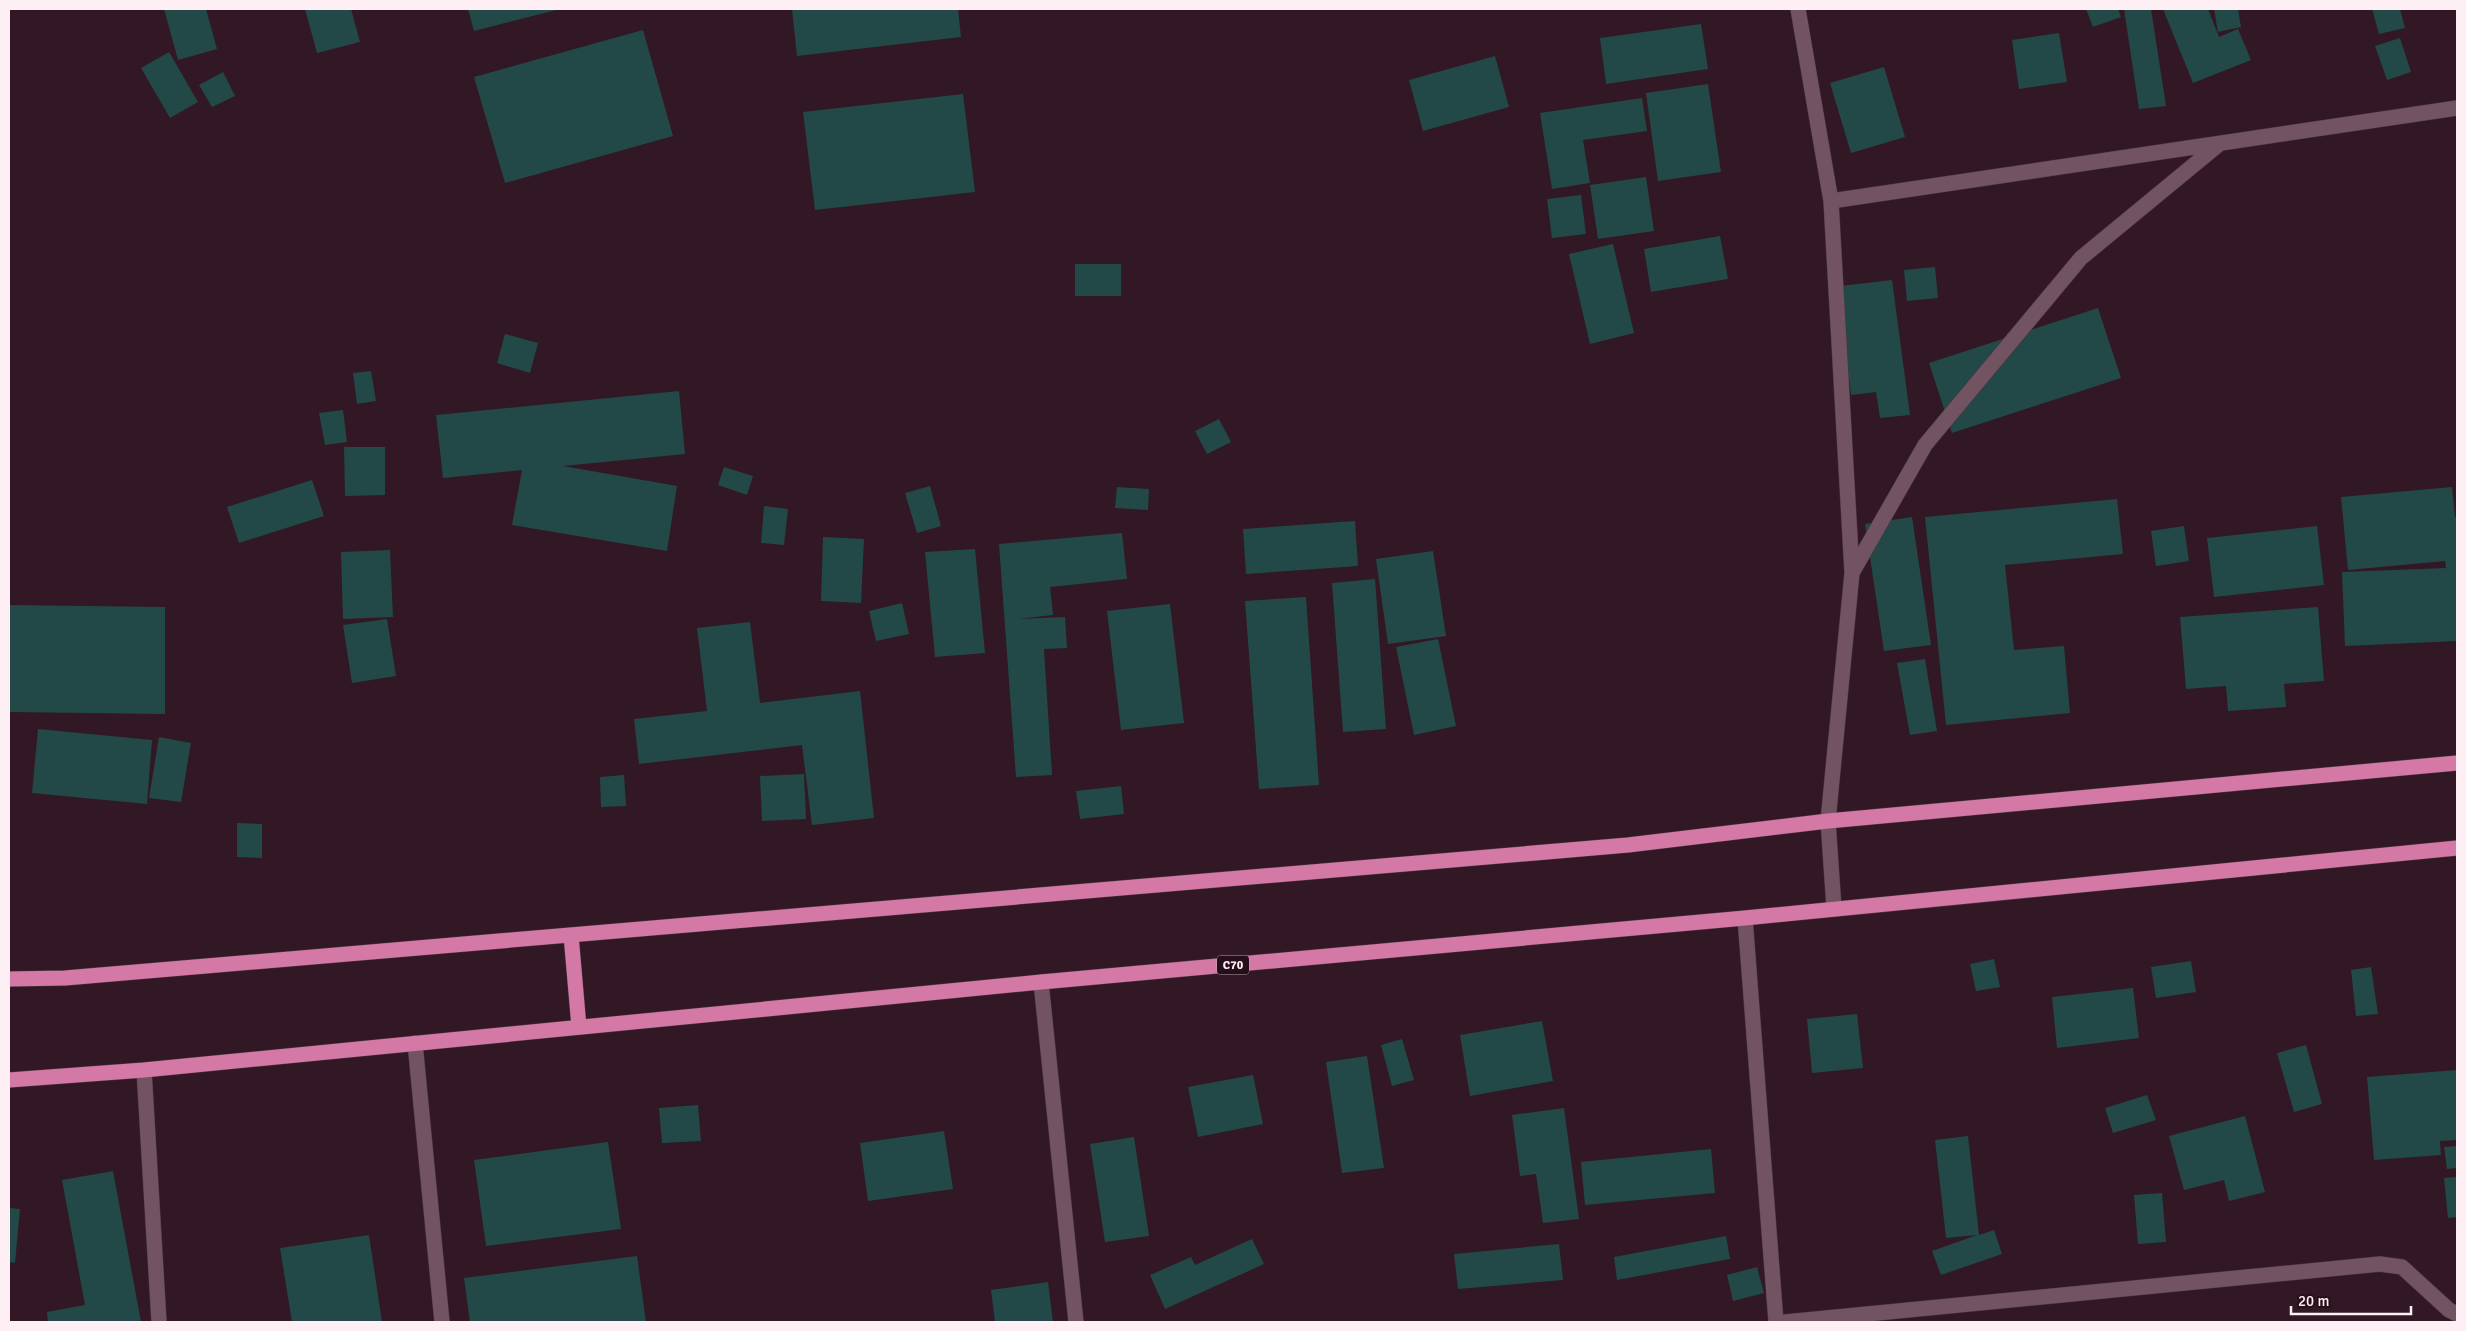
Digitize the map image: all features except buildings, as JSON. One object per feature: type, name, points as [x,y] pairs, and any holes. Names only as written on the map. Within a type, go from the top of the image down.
[{"type":"highway","points":[[9,979],[65,978],[1628,845],[1828,821],[2457,763]]},
{"type":"highway","name":"C70","points":[[9,1080],[144,1070],[1041,982],[1745,918],[2457,848]]},
{"type":"highway","points":[[572,935],[579,1027]]},
{"type":"street","points":[[1798,9],[1831,201],[1852,573],[1828,821],[1834,908]]},
{"type":"street","points":[[1831,201],[2457,108]]},
{"type":"street","points":[[1852,573],[1925,445],[2081,258],[2219,144]]},
{"type":"street","points":[[1745,918],[1776,1322]]},
{"type":"street","points":[[1041,982],[1076,1322]]},
{"type":"street","points":[[416,1043],[442,1322]]},
{"type":"street","points":[[144,1070],[159,1322]]},
{"type":"street","points":[[1785,1322],[2380,1264],[2402,1267],[2449,1310],[2457,1314]]}]
